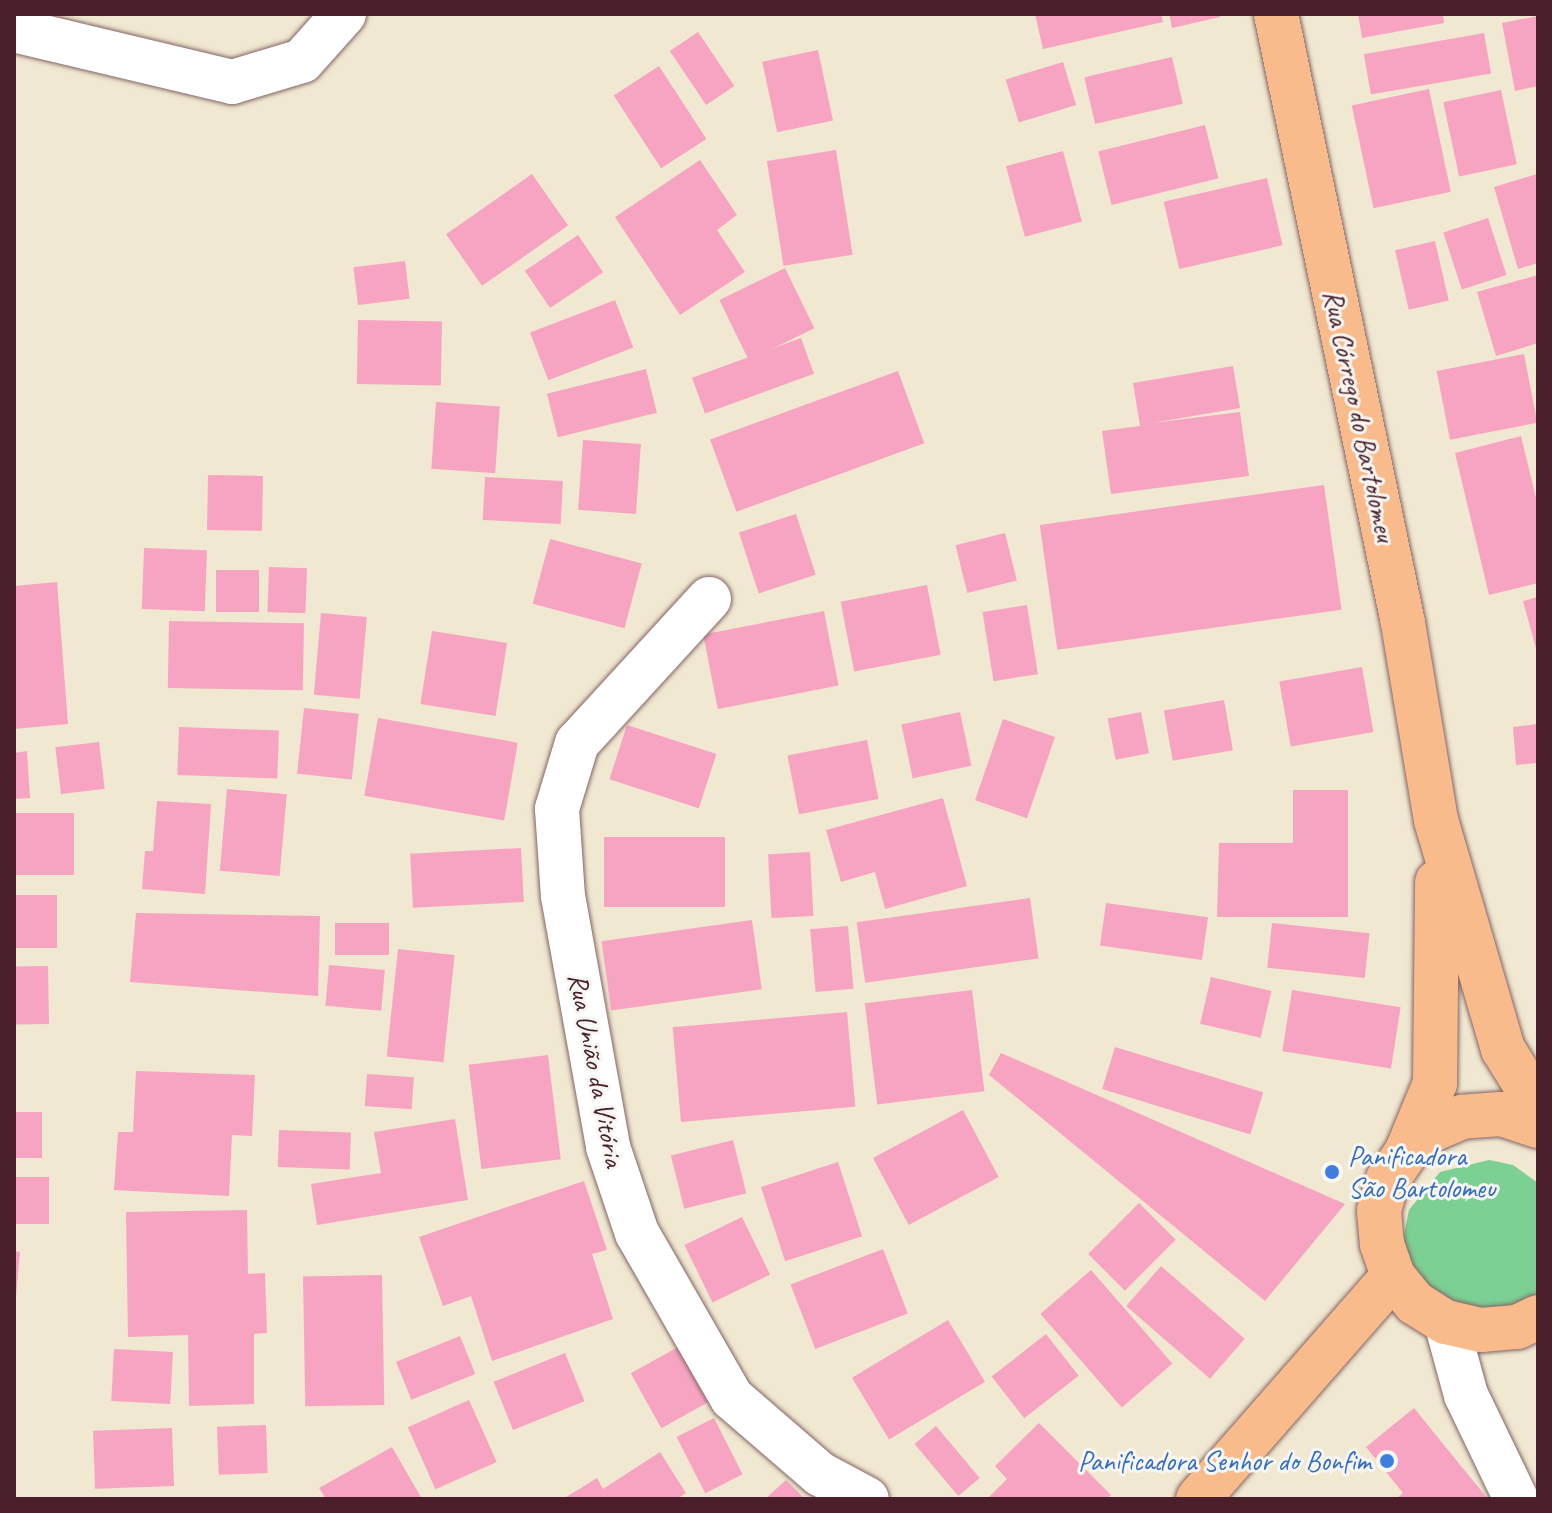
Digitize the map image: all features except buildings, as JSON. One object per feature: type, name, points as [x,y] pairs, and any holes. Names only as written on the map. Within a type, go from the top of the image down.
[{"type":"main road","name":"Rua Córrego do Bartolomeu","points":[[1276,14],[1403,623],[1436,820],[1503,1049],[1538,1106]]},
{"type":"main road","name":"Rua Córrego do Bartolomeu","points":[[1407,1151],[1437,1070],[1436,820]]},
{"type":"main road","points":[[1531,1323],[1481,1330],[1446,1322],[1415,1303],[1393,1276],[1382,1244],[1379,1211],[1388,1179],[1407,1151],[1432,1130],[1462,1117],[1501,1114],[1538,1126]]},
{"type":"main road","points":[[1198,1499],[1393,1276]]},
{"type":"street","points":[[14,30],[232,82],[302,61],[344,14]]},
{"type":"street","name":"Rua União da Vitória","points":[[709,599],[577,743],[557,809],[563,896],[608,1147],[637,1233],[732,1398],[820,1474],[867,1499]]},
{"type":"street","points":[[1446,1322],[1466,1395],[1516,1499]]},
{"type":"green space","points":[[1489,1160],[1513,1165],[1538,1183],[1538,1293],[1516,1309],[1490,1315],[1439,1303],[1407,1262],[1404,1235],[1409,1210],[1440,1172]]},
{"type":"place","name":"Panificadora São Bartolomeu","points":[[1332,1172]]},
{"type":"place","name":"Panificadora Senhor do Bonfim","points":[[1387,1461]]}]
